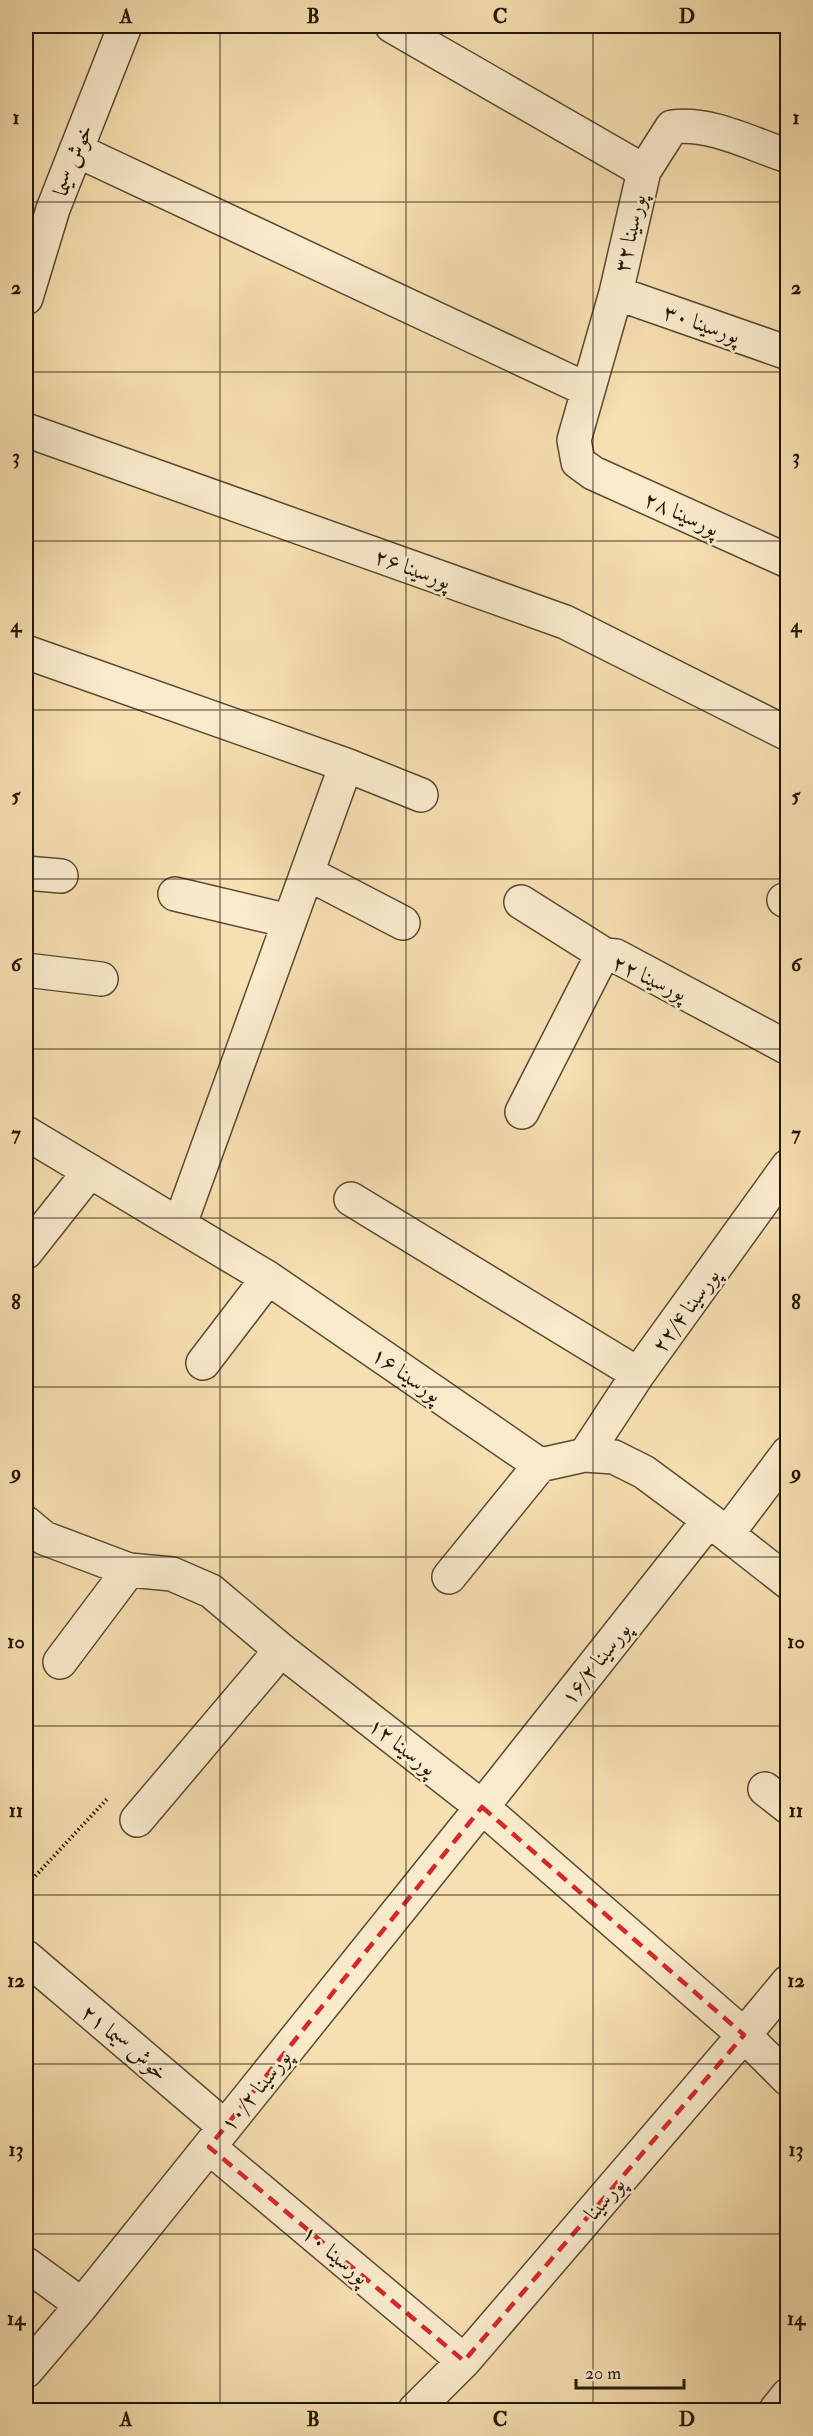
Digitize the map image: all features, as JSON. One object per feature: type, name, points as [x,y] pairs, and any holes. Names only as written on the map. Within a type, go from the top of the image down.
[{"type":"street","name":"خوش سیما","points":[[26,298],[53,208],[125,26]]},
{"type":"street","points":[[392,26],[644,171]]},
{"type":"street","name":"پورسینا ۳۲","points":[[578,462],[574,440],[615,293],[644,171],[672,127],[688,125],[706,128],[788,156]]},
{"type":"street","points":[[76,150],[588,390]]},
{"type":"street","name":"پورسینا ۳۰","points":[[615,293],[788,353]]},
{"type":"street","name":"پورسینا ۲۶","points":[[26,429],[565,622],[788,734]]},
{"type":"street","name":"پورسینا ۲۸","points":[[578,462],[593,472],[788,561]]},
{"type":"street","points":[[26,652],[346,765],[421,795]]},
{"type":"street","points":[[180,1224],[346,765]]},
{"type":"street","points":[[26,873],[61,876]]},
{"type":"street","points":[[307,873],[403,923]]},
{"type":"street","points":[[175,894],[289,921]]},
{"type":"street","points":[[521,902],[605,955]]},
{"type":"street","name":"پورسینا ۲۲","points":[[522,1112],[597,965],[605,955],[616,956],[784,1038]]},
{"type":"street","points":[[26,970],[100,979]]},
{"type":"street","name":"پورسینا ۱۶","points":[[26,1134],[268,1278],[540,1465]]},
{"type":"street","name":"پورسینا ۲۲/۴","points":[[585,1455],[638,1374],[788,1166]]},
{"type":"street","points":[[26,1252],[90,1171]]},
{"type":"street","points":[[351,1198],[638,1374]]},
{"type":"street","points":[[203,1363],[268,1278]]},
{"type":"street","name":"پورسینا ۱۶/۲","points":[[482,1807],[718,1527],[788,1453]]},
{"type":"street","points":[[449,1577],[540,1465],[585,1455],[614,1457],[644,1472],[788,1582]]},
{"type":"street","name":"پورسینا ۱۲","points":[[26,1524],[44,1538],[129,1570],[172,1574],[211,1591],[280,1650],[482,1807],[744,2036],[788,2079]]},
{"type":"street","points":[[60,1662],[129,1570]]},
{"type":"street","points":[[137,1820],[280,1650]]},
{"type":"street","name":"پورسینا ۱۰/۲","points":[[26,2371],[82,2305],[482,1807]]},
{"type":"street","name":"خوش سیما ۲۱","points":[[26,1957],[217,2137]]},
{"type":"street","name":"پورسینا","points":[[415,2410],[464,2361],[788,1982]]},
{"type":"street","name":"پورسینا ۱۰","points":[[217,2137],[464,2361]]},
{"type":"street","points":[[26,2264],[82,2305]]},
{"type":"street","points":[[776,2410],[788,2395]]},
{"type":"path","points":[[26,1886],[113,1793],[137,1820]]},
{"type":"highlighted area","points":[[482,1807],[744,2035],[464,2361],[209,2147]]}]
